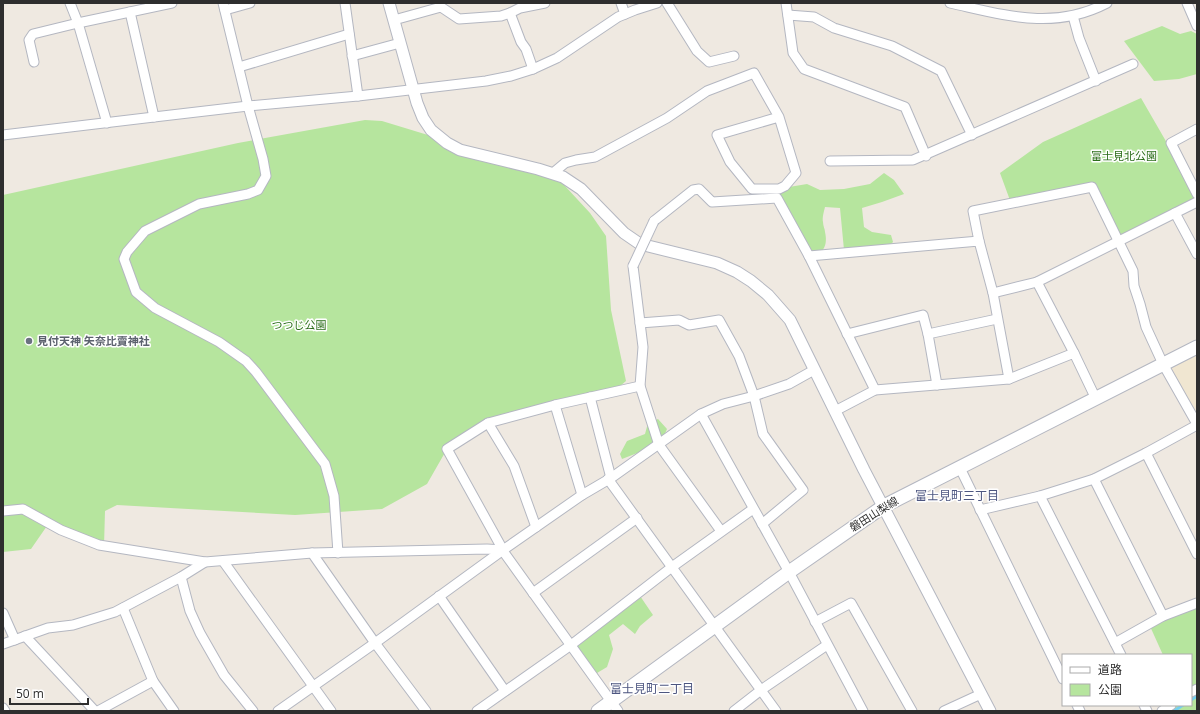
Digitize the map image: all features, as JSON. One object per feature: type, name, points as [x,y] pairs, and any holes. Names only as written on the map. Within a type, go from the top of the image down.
[{"type":"main road","name":"磐田山梨線","points":[[598,711],[615,706],[714,626],[884,506],[1197,347]]},
{"type":"street","points":[[70,3],[78,23],[107,123]]},
{"type":"street","points":[[34,62],[29,40],[33,34],[172,3]]},
{"type":"street","points":[[250,3],[224,6],[266,176],[258,190],[248,194],[199,204],[145,230],[127,252],[124,259],[136,292],[155,308],[219,342],[246,361],[256,372],[325,464],[334,496],[338,553]]},
{"type":"street","points":[[345,3],[358,96]]},
{"type":"street","points":[[389,3],[417,103],[423,118],[431,130],[438,136],[460,150],[538,169],[563,177],[581,189],[624,234],[640,244],[717,263],[738,272],[768,296],[790,320],[864,470],[990,711]]},
{"type":"street","points":[[394,20],[441,7],[448,7],[459,19],[501,16],[531,4],[545,3]]},
{"type":"street","points":[[621,3],[625,14]]},
{"type":"street","points":[[3,135],[248,106],[358,96],[486,81],[511,76],[534,69],[557,58],[618,17],[658,3]]},
{"type":"street","points":[[667,3],[697,51],[708,62],[734,56]]},
{"type":"street","points":[[786,3],[793,53],[804,69],[905,106],[926,156]]},
{"type":"street","points":[[950,3],[965,5],[1003,15],[1030,19],[1052,19],[1073,16],[1093,10],[1107,3]]},
{"type":"street","points":[[1187,3],[1197,26]]},
{"type":"street","points":[[130,12],[154,117]]},
{"type":"street","points":[[510,13],[521,42],[526,49],[534,69]]},
{"type":"street","points":[[788,15],[814,17],[834,28],[892,46],[941,71],[972,135]]},
{"type":"street","points":[[1073,16],[1079,38],[1096,81]]},
{"type":"street","points":[[239,67],[349,34]]},
{"type":"street","points":[[352,56],[400,43]]},
{"type":"street","points":[[830,160],[913,160],[926,156],[1133,64]]},
{"type":"street","points":[[552,174],[565,162],[595,157],[667,118],[707,91],[754,73],[779,117],[796,173],[785,186],[779,188],[752,189],[730,162],[717,135],[779,117]]},
{"type":"street","points":[[1197,129],[1171,142],[1197,194]]},
{"type":"street","points":[[980,510],[1040,496],[1094,479],[1197,425],[1163,364],[1146,327],[1134,286],[1133,271],[1092,187],[973,211],[992,293],[1009,379]]},
{"type":"street","points":[[721,531],[659,445],[640,386],[643,348],[633,266],[654,221],[693,190],[699,189],[712,202],[777,198],[809,256],[874,390]]},
{"type":"street","points":[[992,293],[1037,282],[1197,202]]},
{"type":"street","points":[[1176,213],[1197,254]]},
{"type":"street","points":[[809,256],[979,241]]},
{"type":"street","points":[[1037,282],[1096,399]]},
{"type":"street","points":[[848,334],[923,315],[937,385]]},
{"type":"street","points":[[928,334],[997,318]]},
{"type":"street","points":[[640,323],[678,320],[689,326],[718,320],[739,356],[754,396],[763,434],[803,490],[762,524]]},
{"type":"street","points":[[835,411],[874,390],[1009,379],[1074,353]]},
{"type":"street","points":[[278,711],[503,550],[582,495],[659,445],[701,414],[723,404],[754,396],[789,384],[814,370]]},
{"type":"street","points":[[615,706],[503,551],[447,449],[488,423],[555,405],[640,386]]},
{"type":"street","points":[[590,397],[609,478],[776,711]]},
{"type":"street","points":[[555,405],[582,495]]},
{"type":"street","points":[[701,414],[789,572],[863,711]]},
{"type":"street","points":[[488,423],[514,466],[536,527]]},
{"type":"street","points":[[1146,453],[1197,554]]},
{"type":"street","points":[[960,468],[1062,677]]},
{"type":"street","points":[[1094,479],[1163,616]]},
{"type":"street","points":[[1040,496],[1120,654]]},
{"type":"street","points":[[3,510],[23,509],[61,530],[99,545],[205,562],[312,553],[487,549],[503,550]]},
{"type":"street","points":[[477,711],[571,645],[672,567],[753,509]]},
{"type":"street","points":[[534,593],[637,518]]},
{"type":"street","points":[[312,553],[375,643],[426,711]]},
{"type":"street","points":[[223,561],[331,711]]},
{"type":"street","points":[[3,644],[48,628],[73,625],[116,612],[181,577],[205,562]]},
{"type":"street","points":[[181,577],[190,611],[200,633],[224,675],[253,711]]},
{"type":"street","points":[[439,596],[505,691]]},
{"type":"street","points":[[815,622],[851,603],[912,711]]},
{"type":"street","points":[[1115,643],[1163,616],[1197,603]]},
{"type":"street","points":[[123,608],[153,681],[174,711]]},
{"type":"street","points":[[3,613],[15,640]]},
{"type":"street","points":[[25,636],[94,711]]},
{"type":"street","points":[[734,711],[761,690],[827,645]]},
{"type":"street","points":[[98,711],[153,681]]},
{"type":"street","points":[[944,711],[981,694]]},
{"type":"shaded area","points":[[1197,347],[1197,424],[1163,364]]},
{"type":"green space","points":[[1162,26],[1180,34],[1191,31],[1197,34],[1197,74],[1179,79],[1154,81],[1124,41]]},
{"type":"green space","name":"富士見北公園","points":[[1141,98],[1197,195],[1197,202],[1119,241],[1092,187],[1011,203],[1000,173],[1043,142]]},
{"type":"green space","name":"つつじ公園","points":[[365,120],[382,121],[553,173],[590,213],[606,236],[611,310],[626,381],[613,392],[488,423],[447,449],[427,484],[382,509],[295,515],[117,505],[105,511],[104,546],[49,523],[31,549],[3,552],[3,195],[238,143]]},
{"type":"green space","points":[[884,173],[894,180],[904,194],[862,208],[864,227],[872,232],[891,235],[893,242],[889,246],[844,250],[840,208],[825,207],[823,220],[826,237],[825,245],[818,254],[809,256],[777,189],[807,184],[820,190],[844,189],[870,184]]},
{"type":"green space","points":[[658,419],[667,429],[663,438],[645,450],[622,459],[620,454],[627,441],[645,434],[648,423]]},
{"type":"green space","points":[[638,593],[653,615],[640,626],[635,634],[623,624],[609,635],[613,649],[607,667],[597,673],[573,643]]},
{"type":"green space","points":[[1197,603],[1197,696],[1195,695],[1197,698],[1197,711],[1162,711],[1170,706],[1192,706],[1192,654],[1163,654],[1149,624]]},
{"type":"waterway","points":[[1192,699],[1197,696]]},
{"type":"waterway","points":[[1174,711],[1182,706]]},
{"type":"place","name":"見付天神 矢奈比賣神社","points":[[29,341]]},
{"type":"district","name":"富士見町三丁目","points":[[957,496]]},
{"type":"district","name":"富士見町二丁目","points":[[652,689]]}]
